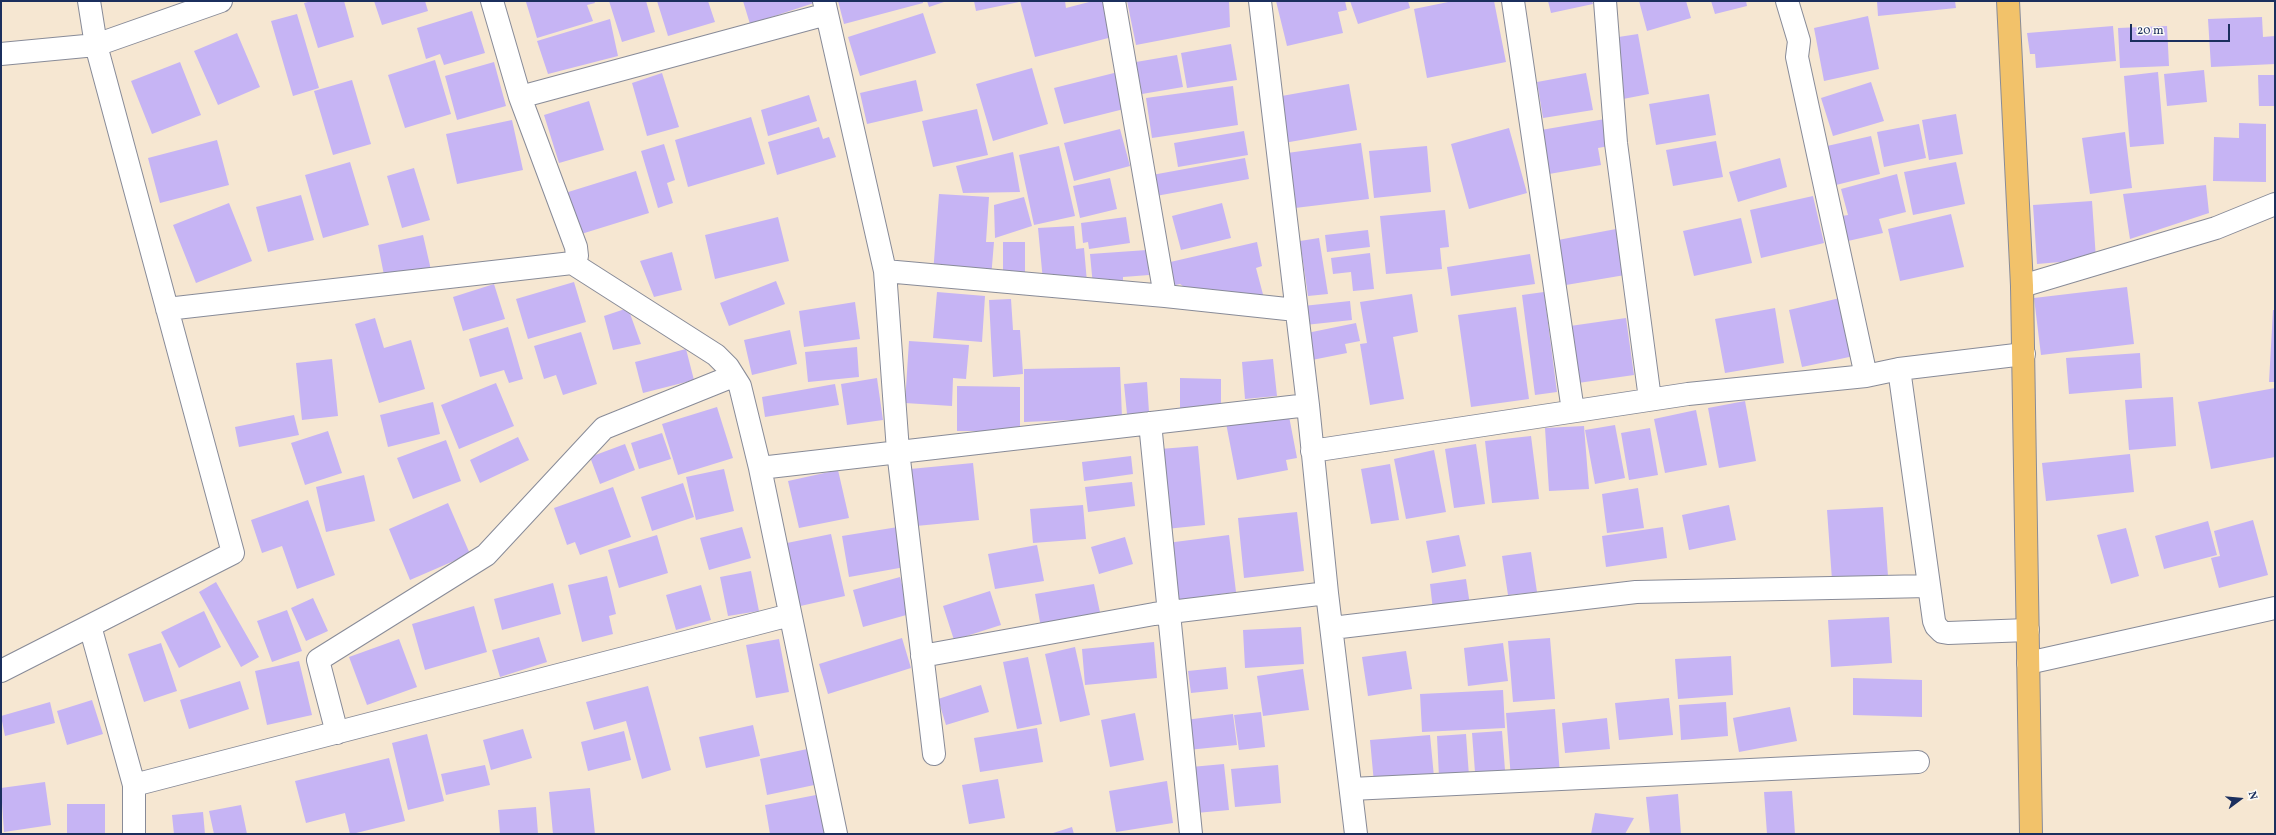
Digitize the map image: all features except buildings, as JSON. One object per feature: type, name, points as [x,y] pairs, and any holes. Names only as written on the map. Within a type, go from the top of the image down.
[{"type":"main road","points":[[2008,1],[2024,354],[2031,834]]},
{"type":"street","points":[[1,671],[232,553],[96,45],[89,1]]},
{"type":"street","points":[[1,54],[96,45],[221,1]]},
{"type":"street","points":[[492,1],[520,97],[576,247],[577,256],[572,263]]},
{"type":"street","points":[[1114,1],[1165,296]]},
{"type":"street","points":[[1260,1],[1308,405],[1356,834]]},
{"type":"street","points":[[1513,1],[1573,411]]},
{"type":"street","points":[[1605,1],[1616,143],[1650,399]]},
{"type":"street","points":[[1787,1],[1799,40],[1797,57],[1866,376]]},
{"type":"street","points":[[520,97],[825,7],[885,271],[898,451],[934,754]]},
{"type":"street","points":[[2022,286],[2216,228],[2275,204]]},
{"type":"street","points":[[167,309],[572,263],[716,354],[740,386],[760,468],[836,834]]},
{"type":"street","points":[[885,271],[1165,296],[1296,310]]},
{"type":"street","points":[[1312,451],[1650,399],[1866,376],[1899,369],[2024,354]]},
{"type":"street","points":[[1899,369],[1934,620],[1942,632],[1948,633],[2028,630]]},
{"type":"street","points":[[337,733],[318,660],[486,555],[604,428],[733,376]]},
{"type":"street","points":[[760,468],[1308,405]]},
{"type":"street","points":[[1150,423],[1191,834]]},
{"type":"street","points":[[1332,628],[1636,592],[1929,586]]},
{"type":"street","points":[[922,656],[1170,612],[1328,593]]},
{"type":"street","points":[[2028,663],[2275,608]]},
{"type":"street","points":[[134,785],[790,615]]},
{"type":"street","points":[[90,626],[134,785],[134,834]]},
{"type":"street","points":[[1351,789],[1918,762]]}]
